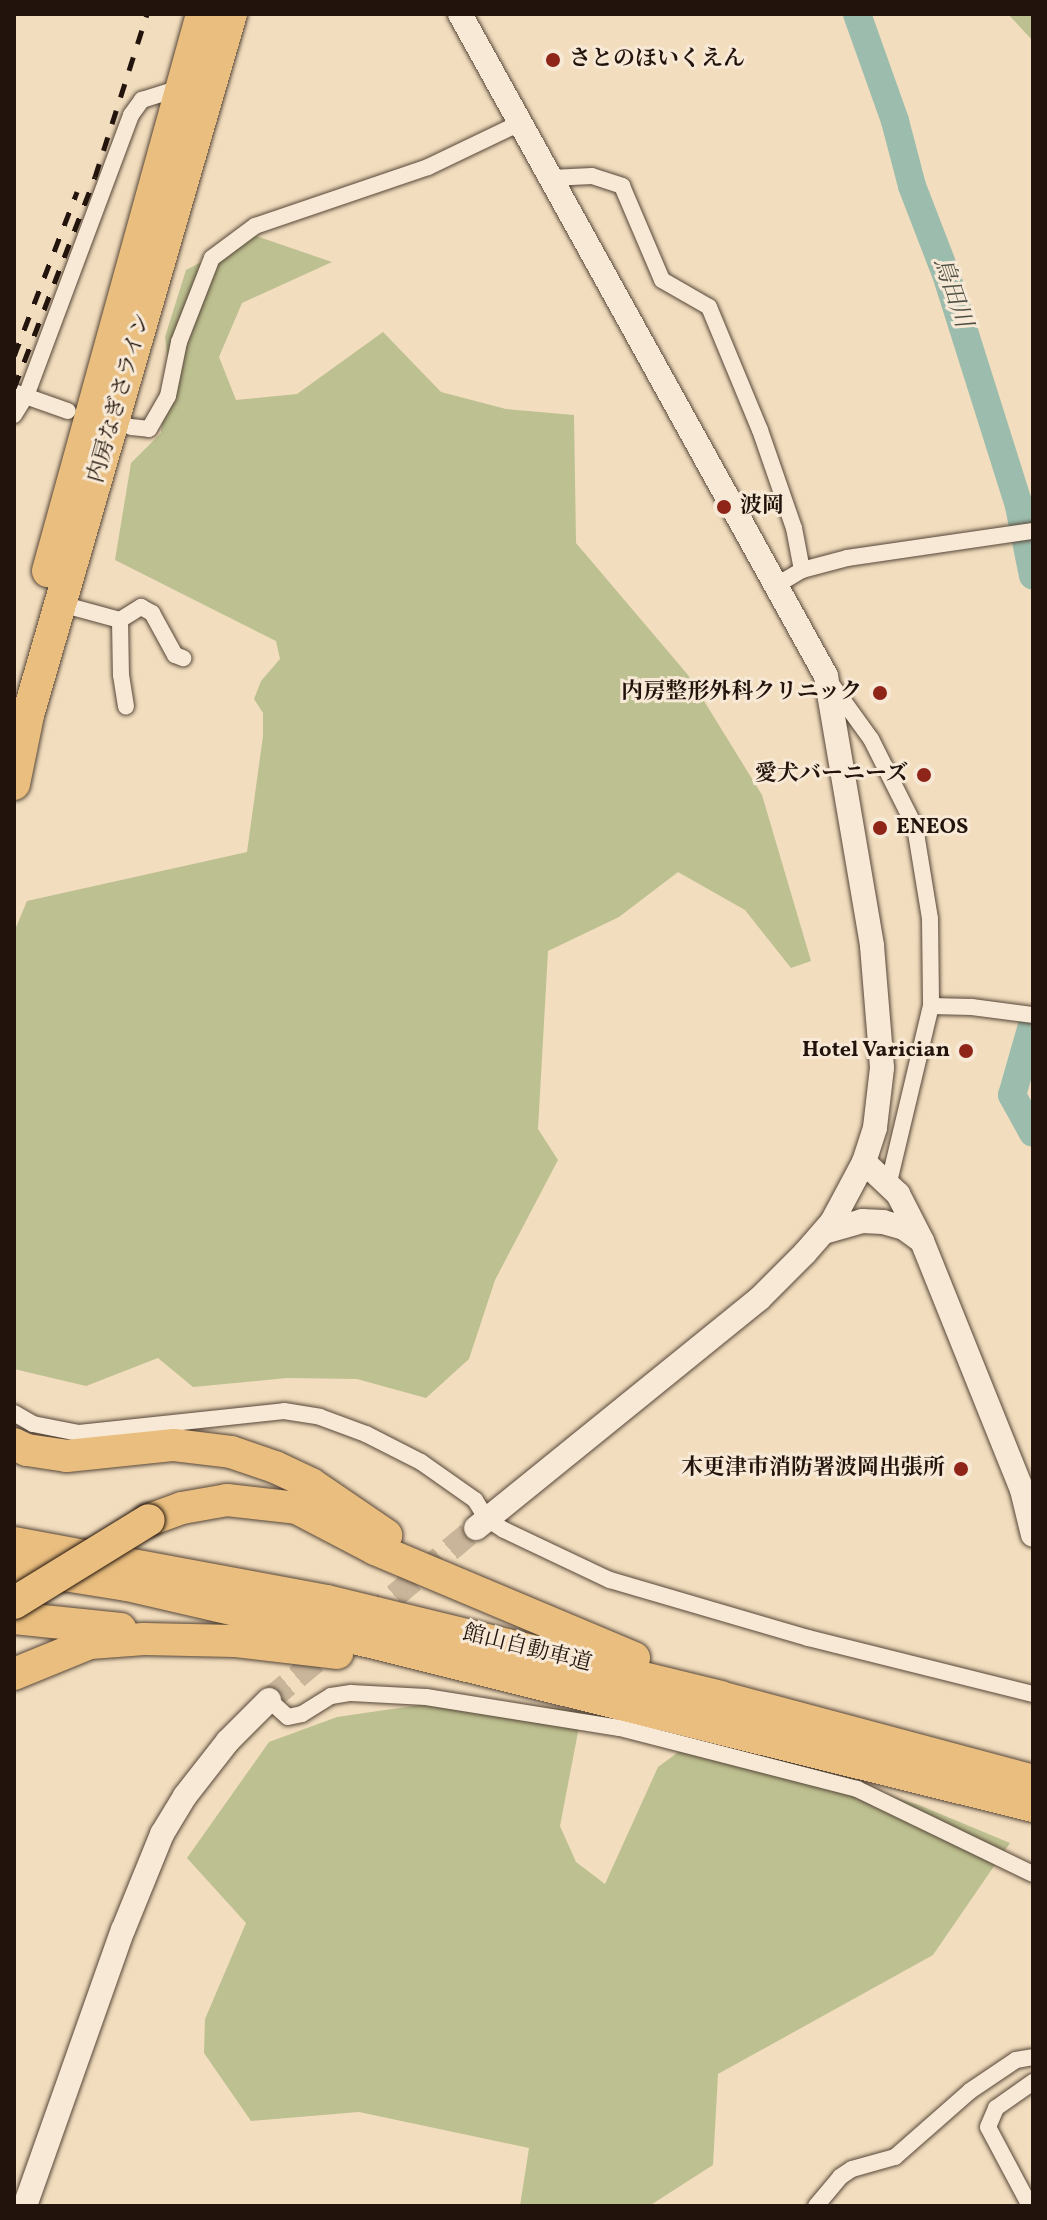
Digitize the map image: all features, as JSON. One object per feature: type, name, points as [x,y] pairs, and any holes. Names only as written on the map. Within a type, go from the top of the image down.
[{"type":"highway","name":"内房なぎさライン","points":[[14,693],[202,14]]},
{"type":"highway","name":"内房なぎさライン","points":[[14,784],[28,715],[231,14]]},
{"type":"highway","points":[[14,1444],[27,1450],[67,1456],[174,1445],[231,1452],[275,1467],[311,1484],[405,1549],[507,1605]]},
{"type":"highway","points":[[14,1603],[149,1520],[182,1508],[227,1500],[297,1508],[375,1549],[609,1649],[722,1688],[982,1767]]},
{"type":"highway","name":"館山自動車道","points":[[14,1543],[327,1601],[720,1697],[982,1767],[1026,1792]]},
{"type":"highway","name":"館山自動車道","points":[[14,1567],[127,1585],[608,1700],[712,1729],[1026,1792]]},
{"type":"highway","points":[[14,1618],[317,1649],[608,1700]]},
{"type":"highway","points":[[14,1674],[90,1643],[144,1639],[235,1641]]},
{"type":"street","points":[[460,14],[826,676],[871,739],[915,827],[930,919],[931,1006],[889,1182]]},
{"type":"street","points":[[14,415],[131,115],[142,100],[183,87]]},
{"type":"street","points":[[131,427],[149,429],[168,396],[179,342],[212,258],[255,226],[428,167],[520,123]]},
{"type":"street","points":[[551,178],[592,176],[622,186],[662,280],[709,307],[760,430],[794,528],[802,570]]},
{"type":"street","points":[[20,394],[68,411]]},
{"type":"street","points":[[777,585],[802,570],[847,558],[1033,531]]},
{"type":"street","points":[[61,604],[120,620],[141,607],[152,613],[175,655],[183,658]]},
{"type":"street","points":[[120,620],[121,675],[126,707]]},
{"type":"street","points":[[481,1524],[759,1299],[824,1232],[864,1162],[875,1128],[882,1068],[872,946],[826,676]]},
{"type":"street","points":[[931,1006],[1007,1010],[1033,1015]]},
{"type":"street","points":[[864,1162],[889,1182],[922,1241],[1022,1490],[1033,1535]]},
{"type":"street","points":[[824,1232],[862,1221],[883,1222],[904,1228],[922,1241]]},
{"type":"street","points":[[14,1413],[33,1424],[79,1433],[284,1411],[320,1417],[366,1434],[421,1462],[475,1500],[481,1524]]},
{"type":"street","points":[[481,1524],[610,1580],[808,1638],[1033,1694]]},
{"type":"street","points":[[25,2206],[123,1930],[162,1834],[185,1796],[228,1741],[269,1700],[288,1717],[302,1714],[331,1696],[351,1693],[426,1697],[620,1728],[857,1789],[1033,1874]]},
{"type":"street","points":[[817,2205],[840,2177],[852,2169],[895,2157],[970,2091],[1016,2060],[1033,2057]]},
{"type":"street","points":[[1030,2206],[988,2127],[996,2108],[1033,2082]]},
{"type":"green space","points":[[1008,14],[1033,14],[1033,41]]},
{"type":"green space","points":[[253,235],[332,262],[242,303],[219,357],[236,400],[297,394],[383,332],[441,392],[506,409],[574,415],[576,543],[688,675],[762,795],[811,961],[791,968],[745,910],[678,872],[619,917],[548,951],[538,1129],[558,1160],[495,1280],[469,1359],[426,1398],[357,1379],[287,1378],[193,1387],[158,1358],[86,1386],[14,1369],[14,932],[27,901],[247,852],[263,736],[263,713],[254,699],[261,681],[280,659],[276,641],[115,560],[131,463],[161,433],[168,362],[165,337],[186,270]]},
{"type":"green space","points":[[461,1699],[582,1711],[560,1826],[576,1862],[605,1884],[658,1767],[699,1737],[919,1805],[1010,1843],[933,1955],[718,2074],[713,2165],[649,2206],[520,2206],[529,2148],[359,2112],[251,2121],[204,2053],[205,2019],[246,1923],[187,1858],[269,1742],[337,1717]]},
{"type":"waterway","name":"鳥田川","points":[[857,14],[895,121],[912,186],[946,274],[1019,506],[1033,576]]},
{"type":"waterway","name":"鳥田川","points":[[1033,1022],[1012,1095],[1033,1133]]},
{"type":"tunnel","points":[[367,1619],[476,1528]]},
{"type":"tunnel","points":[[269,1700],[335,1645]]},
{"type":"railway","points":[[14,388],[95,177],[147,14]]},
{"type":"railway","points":[[14,356],[77,192]]},
{"type":"place","name":"さとのほいくえん","points":[[553,60]]},
{"type":"place","name":"波岡","points":[[724,507]]},
{"type":"place","name":"内房整形外科クリニック","points":[[880,693]]},
{"type":"place","name":"愛犬バーニーズ","points":[[924,775]]},
{"type":"place","name":"ENEOS","points":[[880,828]]},
{"type":"place","name":"Hotel Varician","points":[[966,1051]]},
{"type":"place","name":"木更津市消防署波岡出張所","points":[[961,1469]]}]
